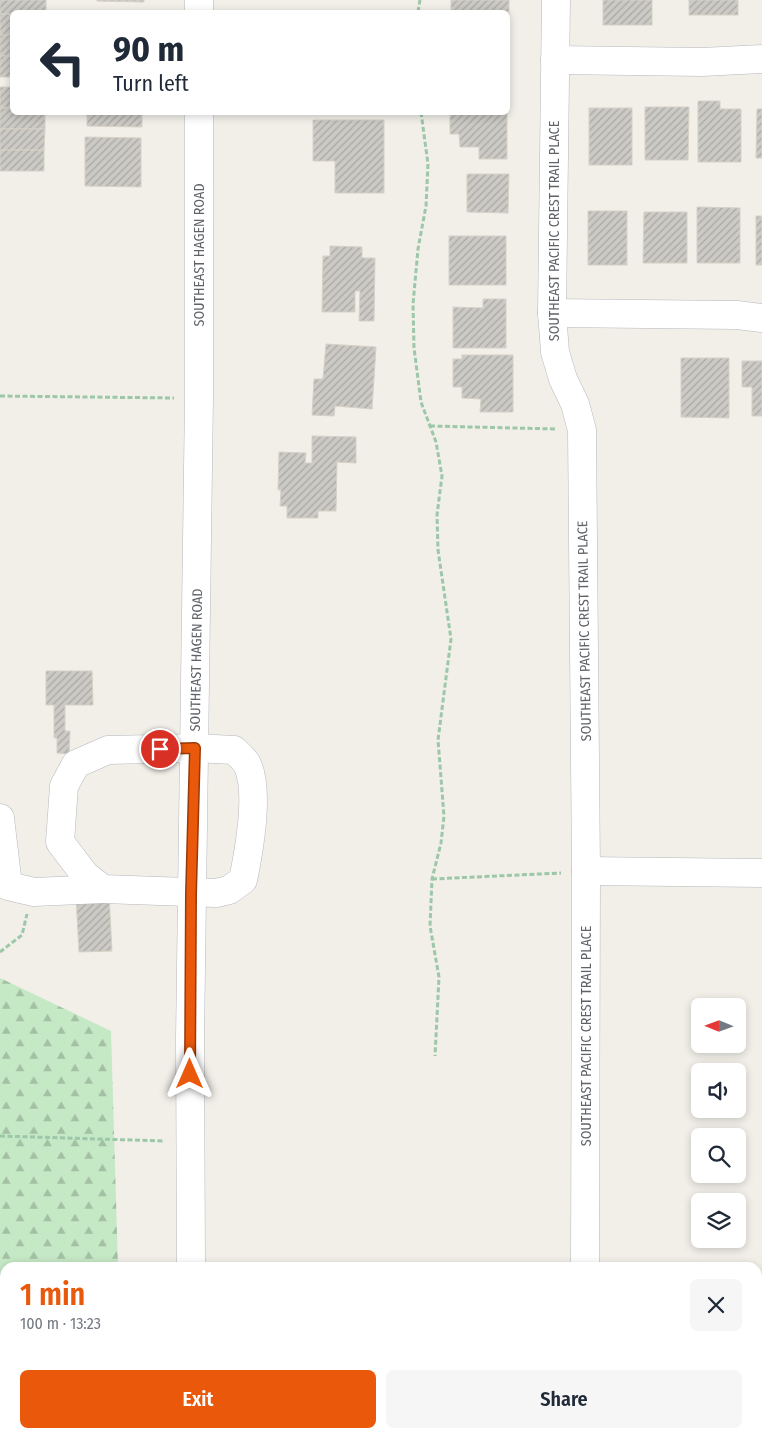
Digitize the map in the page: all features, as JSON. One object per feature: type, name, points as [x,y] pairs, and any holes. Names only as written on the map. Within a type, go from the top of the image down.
[{"type":"street","name":"SOUTHEAST PACIFIC CREST TRAIL PLACE","points":[[556,0],[552,313],[555,352],[563,379],[575,404],[582,430],[586,871],[585,1262]]},
{"type":"street","points":[[554,60],[702,62],[762,59]]},
{"type":"street","name":"SOUTHEAST HAGEN ROAD","points":[[191,1262],[191,894],[195,748],[199,398],[199,115]]},
{"type":"street","points":[[552,313],[737,315],[762,318]]},
{"type":"street","points":[[0,818],[8,886],[34,892],[103,889],[191,894],[216,893],[229,890],[243,880],[252,832],[251,793],[247,764],[234,750],[195,748],[108,750],[76,764],[64,786],[60,842],[85,875],[103,889]]},
{"type":"street","points":[[586,871],[762,873]]},
{"type":"path","points":[[421,115],[428,164],[426,206],[418,249],[413,304],[414,330],[421,402],[436,442],[442,476],[438,515],[438,550],[450,639],[438,740],[444,816],[441,843],[432,880],[430,926],[439,977],[435,1056]]},
{"type":"path","points":[[0,396],[199,398]]},
{"type":"path","points":[[430,426],[582,430]]},
{"type":"path","points":[[432,880],[586,871]]},
{"type":"path","points":[[0,952],[22,936],[34,892]]},
{"type":"path","points":[[0,1136],[190,1142]]},
{"type":"green space","points":[[0,978],[111,1031],[118,1262],[0,1262]]},
{"type":"building","points":[[0,0],[46,0],[46,10],[10,10],[10,14],[0,14]]},
{"type":"building","points":[[144,0],[144,2],[97,1]]},
{"type":"building","points":[[451,0],[509,0],[509,10],[451,10]]},
{"type":"building","points":[[603,0],[652,0],[652,25],[603,25]]},
{"type":"building","points":[[689,0],[738,0],[738,15],[689,15]]},
{"type":"building","points":[[0,14],[10,14],[10,35],[0,35]]},
{"type":"building","points":[[0,35],[10,35],[10,56],[0,56]]},
{"type":"building","points":[[0,56],[10,56],[10,77],[0,77]]},
{"type":"building","points":[[0,87],[10,87],[10,108],[0,108]]},
{"type":"building","points":[[698,101],[720,101],[720,109],[741,109],[741,162],[698,162]]},
{"type":"building","points":[[645,107],[689,107],[688,160],[645,160]]},
{"type":"building","points":[[0,108],[10,108],[10,115],[45,115],[45,129],[0,129]]},
{"type":"building","points":[[589,108],[632,108],[632,165],[589,165]]},
{"type":"building","points":[[757,109],[762,109],[762,158],[756,158]]},
{"type":"building","points":[[87,115],[142,115],[142,127],[87,126]]},
{"type":"building","points":[[450,115],[507,115],[507,159],[479,159],[479,147],[460,147],[459,134],[450,134]]},
{"type":"building","points":[[313,120],[384,120],[384,193],[335,193],[335,161],[313,161]]},
{"type":"building","points":[[0,129],[45,129],[44,150],[0,150]]},
{"type":"building","points":[[85,137],[141,138],[141,187],[85,186]]},
{"type":"building","points":[[0,150],[44,150],[44,171],[0,171]]},
{"type":"building","points":[[467,174],[509,174],[508,213],[467,212]]},
{"type":"building","points":[[697,207],[740,208],[740,263],[697,263]]},
{"type":"building","points":[[588,211],[627,211],[627,265],[588,265]]},
{"type":"building","points":[[644,212],[687,212],[687,263],[643,263]]},
{"type":"building","points":[[756,216],[762,216],[762,265],[756,265]]},
{"type":"building","points":[[449,236],[506,236],[506,285],[449,285]]},
{"type":"building","points":[[330,246],[362,247],[362,258],[375,258],[374,321],[359,321],[360,291],[355,291],[355,312],[322,312],[323,256],[330,256]]},
{"type":"building","points":[[483,299],[506,299],[506,348],[453,348],[453,307],[483,308]]},
{"type":"building","points":[[326,344],[376,347],[372,409],[335,406],[334,416],[312,415],[314,379],[323,379]]},
{"type":"building","points":[[462,355],[513,355],[513,412],[480,412],[481,399],[462,398],[462,387],[453,387],[453,359],[462,359]]},
{"type":"building","points":[[681,358],[729,358],[729,418],[681,417]]},
{"type":"building","points":[[742,361],[762,361],[762,416],[752,416],[752,387],[742,387]]},
{"type":"building","points":[[312,436],[356,437],[356,463],[337,462],[336,511],[318,511],[318,518],[287,518],[287,506],[280,506],[281,490],[278,490],[279,452],[306,453],[305,463],[312,463]]},
{"type":"building","points":[[46,671],[92,671],[93,705],[65,705],[65,731],[70,731],[69,754],[57,753],[57,738],[54,738],[54,705],[46,705]]},
{"type":"building","points":[[109,895],[112,951],[79,952],[76,897]]},
{"type":"route","points":[[160,749],[195,748],[191,894],[190,1074]]}]
